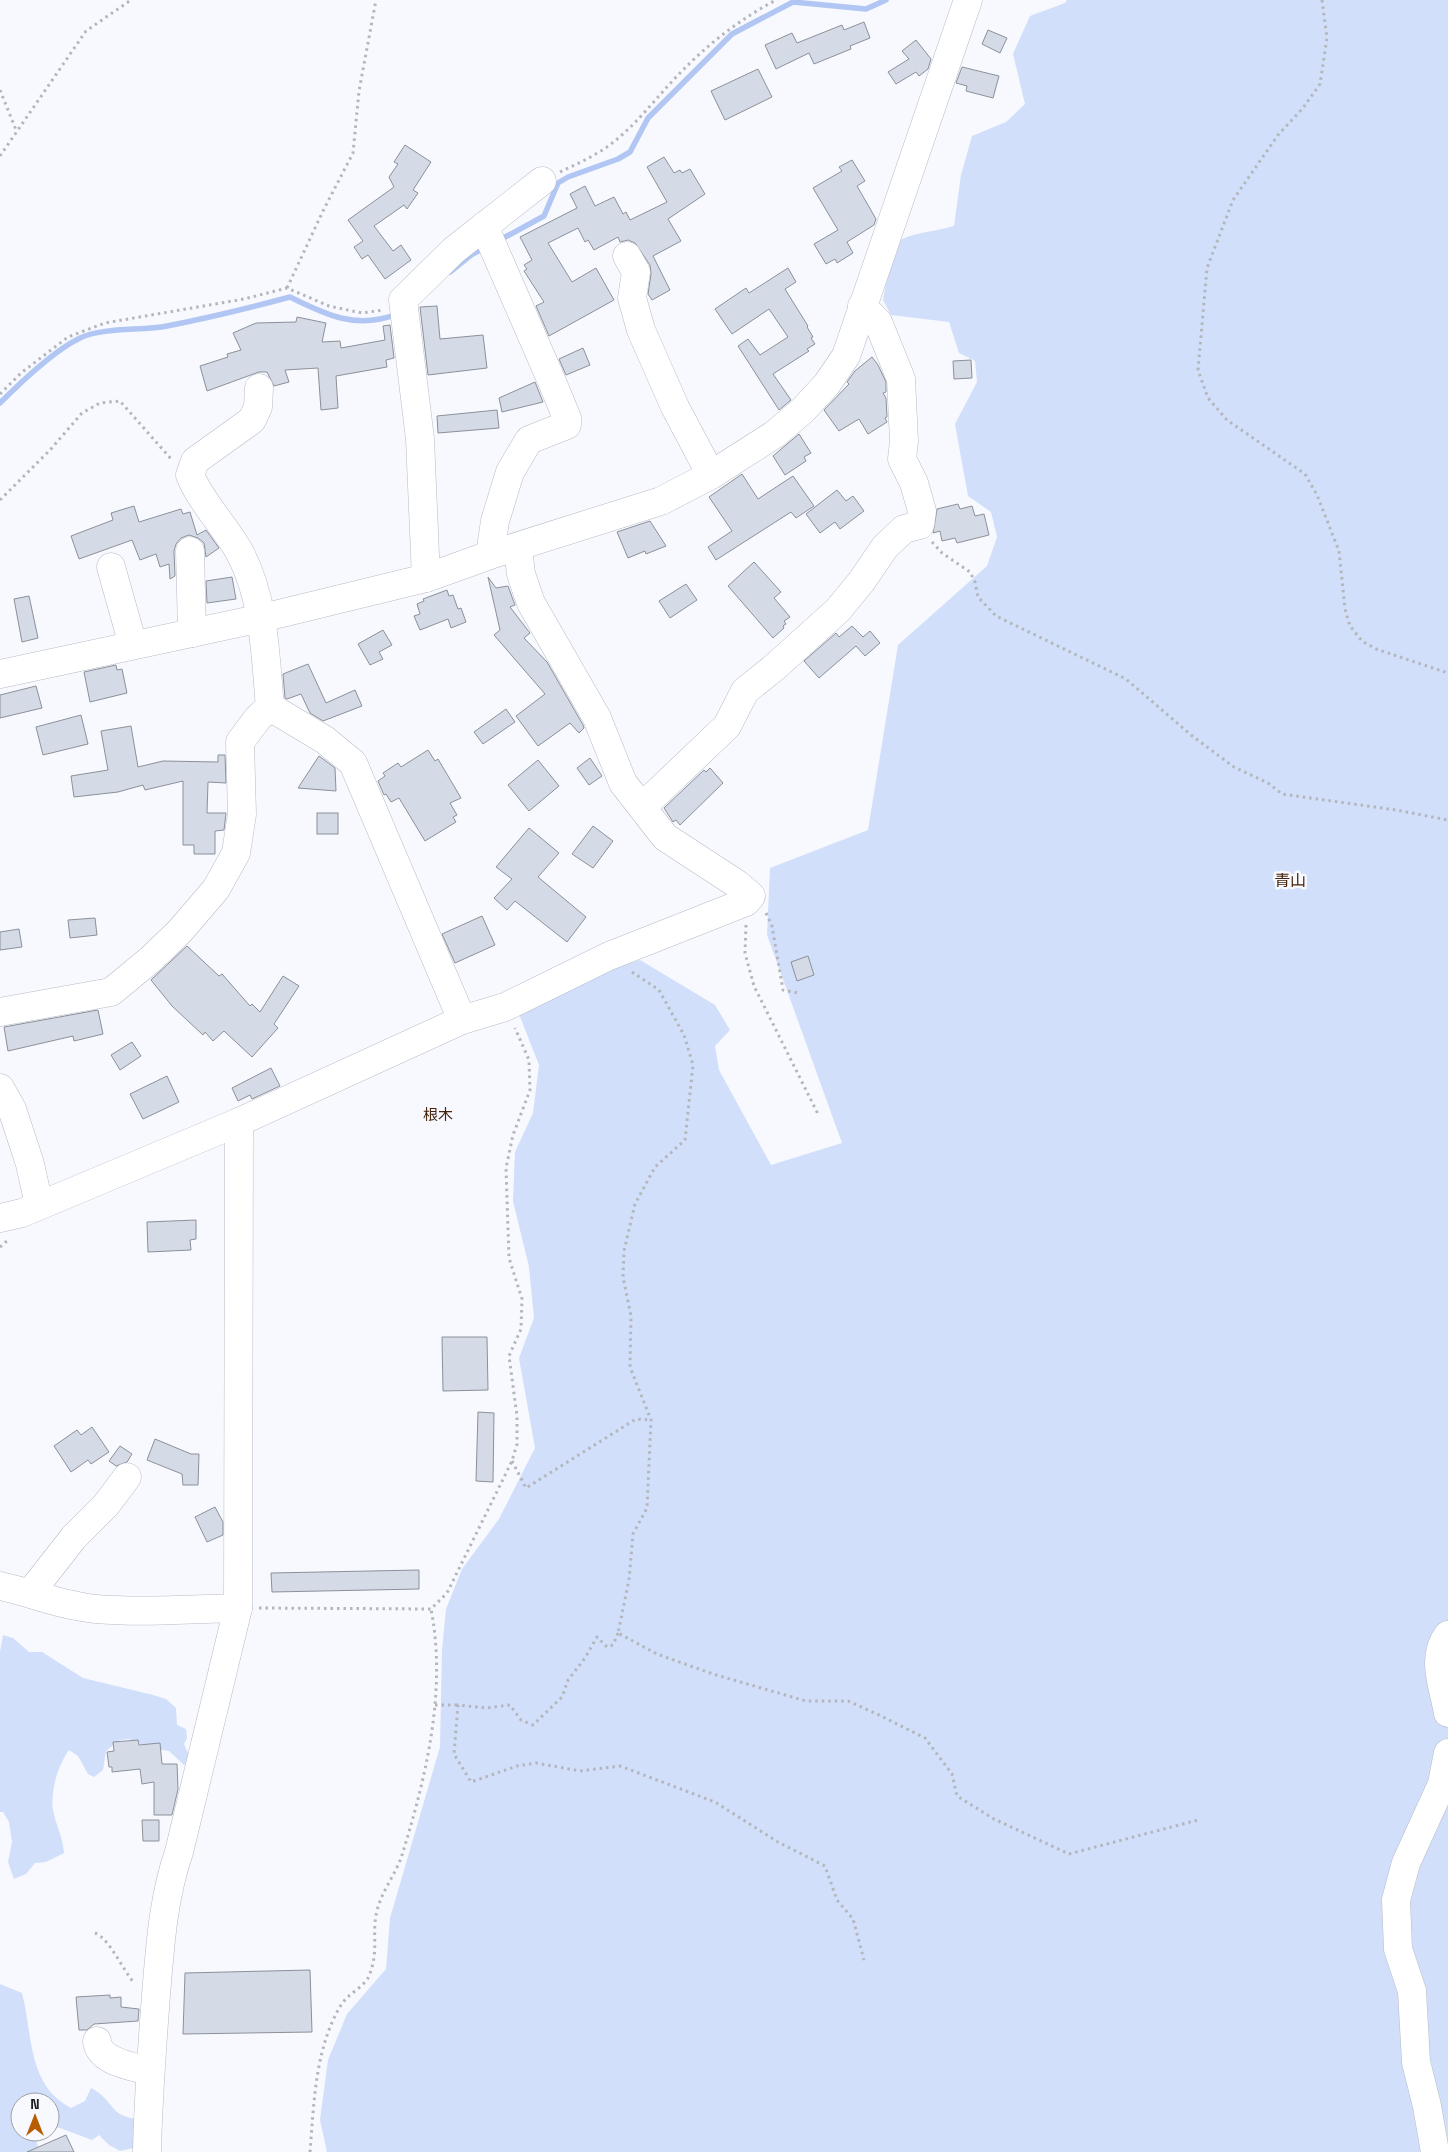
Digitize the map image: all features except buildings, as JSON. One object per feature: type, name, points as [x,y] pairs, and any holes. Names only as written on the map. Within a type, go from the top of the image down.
[{"type":"street","points":[[0,674],[262,618],[426,578],[490,555],[518,548],[661,501],[711,475],[775,434],[803,410],[827,384],[846,356],[968,0]]},
{"type":"street","points":[[426,578],[420,438],[403,300],[454,250],[542,181]]},
{"type":"street","points":[[484,226],[550,376],[567,425],[529,440],[510,472],[496,521],[490,555]]},
{"type":"street","points":[[627,256],[636,272],[632,298],[642,330],[675,407],[711,475]]},
{"type":"street","points":[[642,807],[727,726],[745,691],[776,666],[838,610],[861,582],[885,547],[904,529],[920,526],[922,511],[914,483],[902,459],[904,441],[901,379],[878,322],[862,306]]},
{"type":"street","points":[[259,388],[258,408],[252,420],[195,461],[190,475],[194,485],[226,529],[240,553],[254,587],[262,618],[270,707]]},
{"type":"street","points":[[0,1218],[39,1205],[239,1122],[462,1020],[505,1006],[609,956],[748,899],[737,884],[665,837],[623,783],[597,718],[531,603],[522,574],[518,548]]},
{"type":"street","points":[[190,551],[192,633]]},
{"type":"street","points":[[111,567],[132,645]]},
{"type":"street","points":[[0,1012],[111,992],[151,959],[180,931],[216,889],[236,853],[242,814],[240,742],[258,718],[270,707]]},
{"type":"street","points":[[270,707],[325,740],[353,763],[462,1020]]},
{"type":"street","points":[[0,1088],[12,1109],[30,1164],[39,1205]]},
{"type":"street","points":[[146,2152],[149,2071],[161,1938],[170,1876],[179,1852],[238,1608],[239,1122]]},
{"type":"street","points":[[31,1592],[74,1537],[106,1506],[128,1477]]},
{"type":"street","points":[[0,1586],[31,1592],[63,1603],[96,1609],[238,1608]]},
{"type":"street","points":[[1448,1635],[1441,1643],[1438,1659],[1448,1713]]},
{"type":"street","points":[[1435,2152],[1427,2106],[1416,2062],[1412,1991],[1398,1950],[1396,1900],[1406,1863],[1442,1784],[1448,1753]]},
{"type":"street","points":[[97,2041],[102,2053],[110,2059],[149,2071]]},
{"type":"path","points":[[0,156],[86,31],[131,0]]},
{"type":"path","points":[[287,288],[353,153],[359,92],[376,0]]},
{"type":"path","points":[[542,181],[604,149],[633,125],[682,70],[708,47],[751,14],[776,0]]},
{"type":"path","points":[[1322,0],[1327,38],[1320,84],[1303,108],[1278,135],[1234,200],[1207,268],[1198,370],[1208,398],[1227,420],[1305,474],[1317,495],[1339,551],[1345,609],[1350,626],[1362,641],[1376,649],[1448,672]]},
{"type":"path","points":[[0,90],[16,131]]},
{"type":"path","points":[[0,394],[22,373],[68,337],[105,323],[244,299],[287,288],[329,306],[362,313],[385,310],[403,300]]},
{"type":"path","points":[[0,500],[50,450],[82,412],[100,403],[120,401],[174,463],[190,475]]},
{"type":"path","points":[[920,526],[942,553],[970,572],[975,582],[978,597],[996,616],[1126,679],[1191,735],[1234,767],[1268,783],[1282,794],[1396,810],[1448,820]]},
{"type":"path","points":[[798,993],[783,990],[772,926],[763,906],[748,899],[745,953],[754,986],[819,1116]]},
{"type":"path","points":[[435,1705],[486,1708],[510,1705],[521,1720],[533,1725],[562,1698],[568,1680],[585,1658],[597,1637],[606,1647],[613,1645],[618,1634],[629,1580],[633,1534],[647,1508],[651,1420],[630,1367],[631,1316],[623,1277],[624,1251],[635,1204],[655,1166],[685,1140],[693,1065],[684,1035],[658,990],[609,956]]},
{"type":"path","points":[[238,1608],[431,1609],[447,1593],[512,1461],[517,1444],[517,1416],[509,1356],[521,1329],[522,1299],[510,1258],[506,1168],[513,1136],[530,1090],[529,1060],[505,1006]]},
{"type":"path","points":[[512,1461],[526,1488],[636,1418],[651,1420]]},
{"type":"path","points":[[310,2152],[315,2091],[330,2029],[342,2003],[367,1979],[376,1954],[377,1911],[401,1857],[430,1753],[435,1705],[437,1637],[431,1609]]},
{"type":"path","points":[[618,1634],[657,1654],[713,1674],[806,1701],[848,1701],[877,1714],[925,1738],[952,1774],[957,1796],[994,1819],[1069,1854],[1198,1820]]},
{"type":"path","points":[[458,1705],[454,1754],[471,1782],[517,1766],[536,1763],[580,1771],[620,1766],[715,1802],[778,1842],[825,1866],[837,1900],[853,1919],[864,1960]]},
{"type":"path","points":[[95,1934],[107,1941],[122,1969],[155,2005]]},
{"type":"shaded area","points":[[1067,0],[1448,0],[1448,2152],[327,2152],[320,2120],[328,2060],[347,2014],[386,1969],[390,1918],[440,1747],[442,1650],[446,1609],[462,1569],[499,1519],[535,1448],[519,1358],[534,1318],[529,1267],[513,1201],[515,1152],[533,1113],[539,1065],[519,1014],[612,969],[640,960],[715,1005],[730,1030],[715,1046],[719,1070],[771,1165],[842,1143],[767,935],[770,868],[868,830],[898,645],[987,566],[997,537],[991,512],[968,496],[955,424],[977,382],[975,361],[959,353],[949,322],[891,315],[883,300],[893,244],[907,237],[954,226],[961,175],[972,136],[1006,122],[1025,104],[1013,54],[1030,16],[1065,3]]},
{"type":"shaded area","points":[[3,1635],[13,1638],[29,1652],[42,1652],[83,1678],[166,1699],[176,1708],[177,1725],[186,1729],[187,1738],[184,1744],[190,1758],[184,1765],[169,1751],[150,1748],[129,1739],[120,1740],[106,1751],[103,1770],[94,1777],[88,1774],[78,1756],[69,1750],[58,1771],[52,1803],[64,1853],[46,1862],[35,1863],[26,1874],[14,1879],[8,1862],[12,1842],[9,1822],[3,1812],[0,1812],[0,1652]]},
{"type":"shaded area","points":[[0,1984],[22,1993],[34,2058],[39,2073],[52,2092],[10,2092],[10,2142],[37,2142],[40,2152],[0,2152]]},
{"type":"shaded area","points":[[91,2088],[105,2098],[123,2116],[142,2119],[138,2147],[120,2151],[109,2145],[99,2135],[92,2140],[60,2128],[60,2100],[71,2108],[85,2101]]},
{"type":"waterway","points":[[498,241],[544,216],[558,183],[568,177],[618,159],[630,152],[648,118],[732,34],[793,2],[866,9],[886,0]]},
{"type":"waterway","points":[[450,272],[471,255],[486,247]]},
{"type":"waterway","points":[[0,403],[27,377],[59,351],[80,338],[100,332],[167,326],[290,297],[316,310],[342,318],[368,321],[397,314]]},
{"type":"district","name":"青山","points":[[1290,880]]},
{"type":"district","name":"根木","points":[[438,1114]]}]
